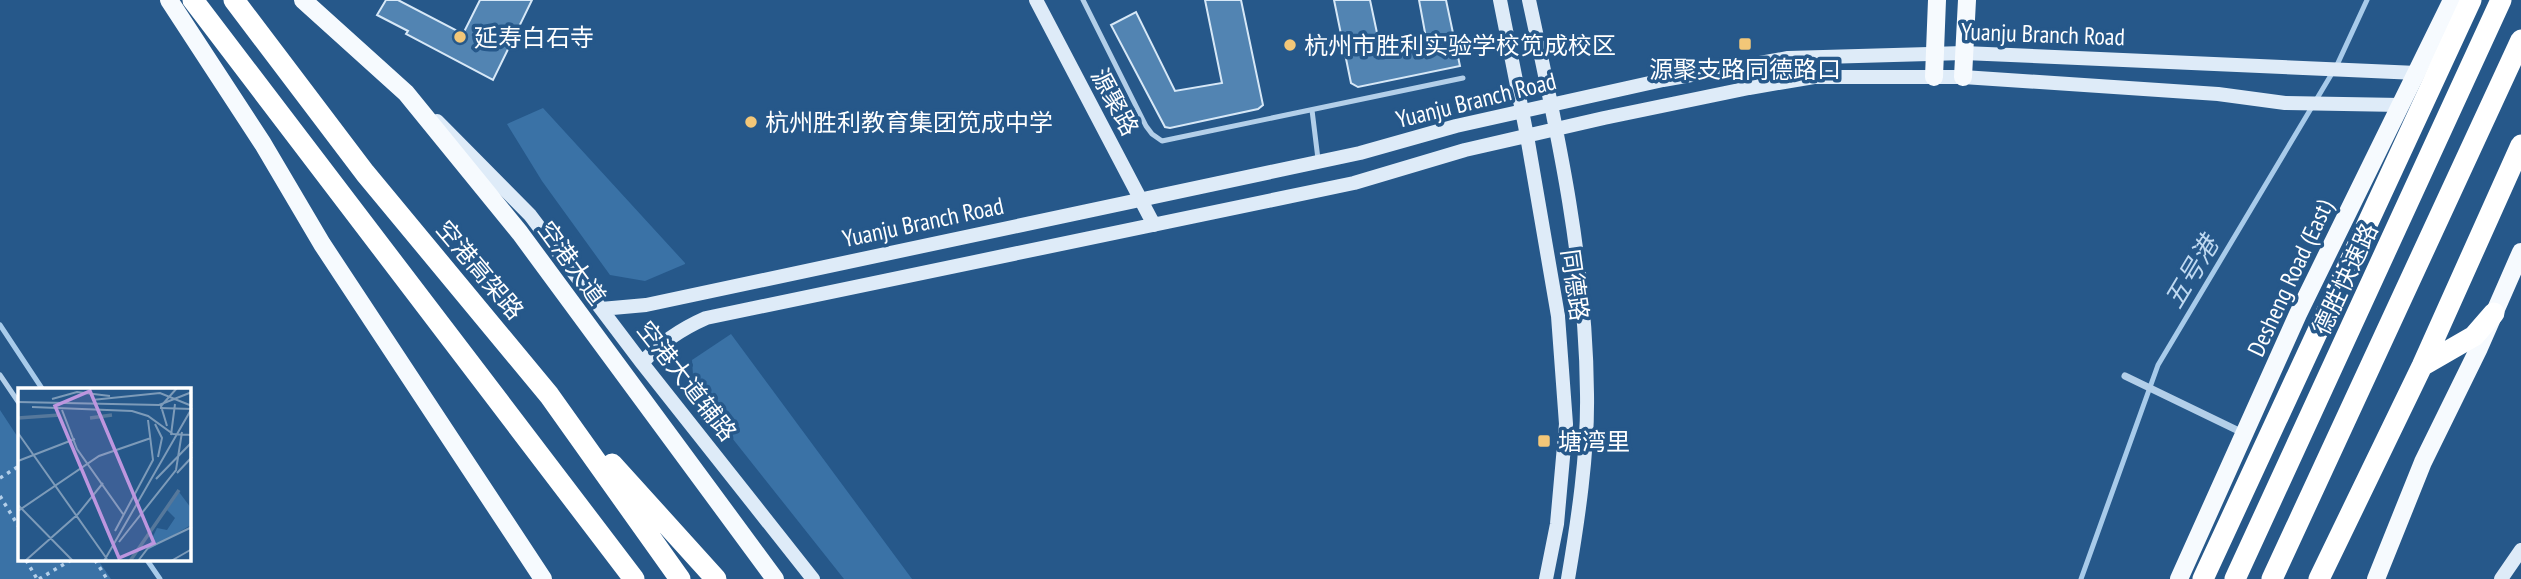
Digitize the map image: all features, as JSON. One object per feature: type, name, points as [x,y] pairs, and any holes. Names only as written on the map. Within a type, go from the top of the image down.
[{"type":"highway","points":[[193,0],[618,556],[632,579]]},
{"type":"highway","name":"空港高架路","points":[[233,0],[365,173],[550,395],[680,579]]},
{"type":"highway","points":[[2203,579],[2471,0]]},
{"type":"highway","name":"德胜快速路","points":[[2235,579],[2501,0]]},
{"type":"highway","points":[[2272,579],[2521,40]]},
{"type":"highway","points":[[2319,579],[2421,366],[2521,145]]},
{"type":"highway","points":[[2421,366],[2474,336],[2494,313]]},
{"type":"highway","points":[[550,395],[716,579]]},
{"type":"main road","points":[[169,0],[263,144],[322,244],[543,579]]},
{"type":"main road","name":"空港大道","points":[[303,0],[407,93],[520,233],[775,579]]},
{"type":"main road","points":[[1934,77],[1937,0]]},
{"type":"main road","points":[[1963,77],[1967,0]]},
{"type":"main road","name":"Desheng Road (East)","points":[[2179,579],[2298,314],[2452,0]]},
{"type":"main road","points":[[2376,579],[2424,462],[2521,252]]},
{"type":"street","name":"源聚路","points":[[1036,0],[1154,225]]},
{"type":"street","name":"同德路","points":[[1500,0],[1558,316],[1566,424],[1556,524],[1546,579]]},
{"type":"street","name":"同德路","points":[[1529,0],[1569,190],[1582,297],[1587,396],[1578,519],[1568,579]]},
{"type":"street","name":"Yuanju Branch Road","points":[[601,309],[646,305],[1318,162],[1522,111],[1663,80],[1788,58],[1964,53],[2417,73]]},
{"type":"street","name":"Yuanju Branch Road","points":[[642,363],[678,331],[706,318],[1354,183],[1465,150],[1556,129],[1749,88],[1814,78],[1963,77],[2218,94],[2285,103],[2401,105]]},
{"type":"street","name":"空港大道辅路","points":[[407,93],[530,215],[642,363],[813,579]]},
{"type":"street","points":[[2125,376],[2245,434]]},
{"type":"street","points":[[2501,579],[2521,550]]},
{"type":"lane","points":[[1083,0],[1146,126],[1157,139],[1169,141],[1463,78]]},
{"type":"lane","points":[[1312,110],[1318,162]]},
{"type":"lane","points":[[0,375],[18,402]]},
{"type":"path","points":[[0,478],[18,467]]},
{"type":"path","points":[[0,496],[18,525]]},
{"type":"path","points":[[27,562],[38,579],[68,562]]},
{"type":"path","points":[[96,562],[107,579]]},
{"type":"shaded area","points":[[543,108],[685,264],[645,281],[610,275],[542,181],[507,124]]},
{"type":"shaded area","points":[[731,334],[912,579],[844,579],[694,390],[692,360]]},
{"type":"shaded area","points":[[0,410],[18,437],[18,562],[99,562],[111,579],[0,579]]},
{"type":"building","points":[[386,0],[398,0],[463,34],[480,0],[532,0],[493,80],[406,34],[408,31],[377,15]]},
{"type":"building","points":[[1205,0],[1241,0],[1263,105],[1258,109],[1165,127],[1111,25],[1136,12],[1175,91],[1222,83]]},
{"type":"building","points":[[1334,0],[1370,0],[1380,47],[1426,38],[1419,0],[1446,0],[1460,66],[1358,87],[1351,83]]},
{"type":"waterway","name":"五号港","points":[[2081,579],[2158,365],[2337,65],[2367,0]]},
{"type":"waterway","points":[[0,325],[42,388]]},
{"type":"waterway","points":[[148,562],[160,579]]},
{"type":"place","name":"延寿白石寺","points":[[460,37]]},
{"type":"place","name":"源聚支路同德路口","points":[[1745,44]]},
{"type":"place","name":"杭州市胜利实验学校笕成校区","points":[[1290,45]]},
{"type":"place","name":"杭州胜利教育集团笕成中学","points":[[751,122]]},
{"type":"place","name":"塘湾里","points":[[1544,441]]}]
